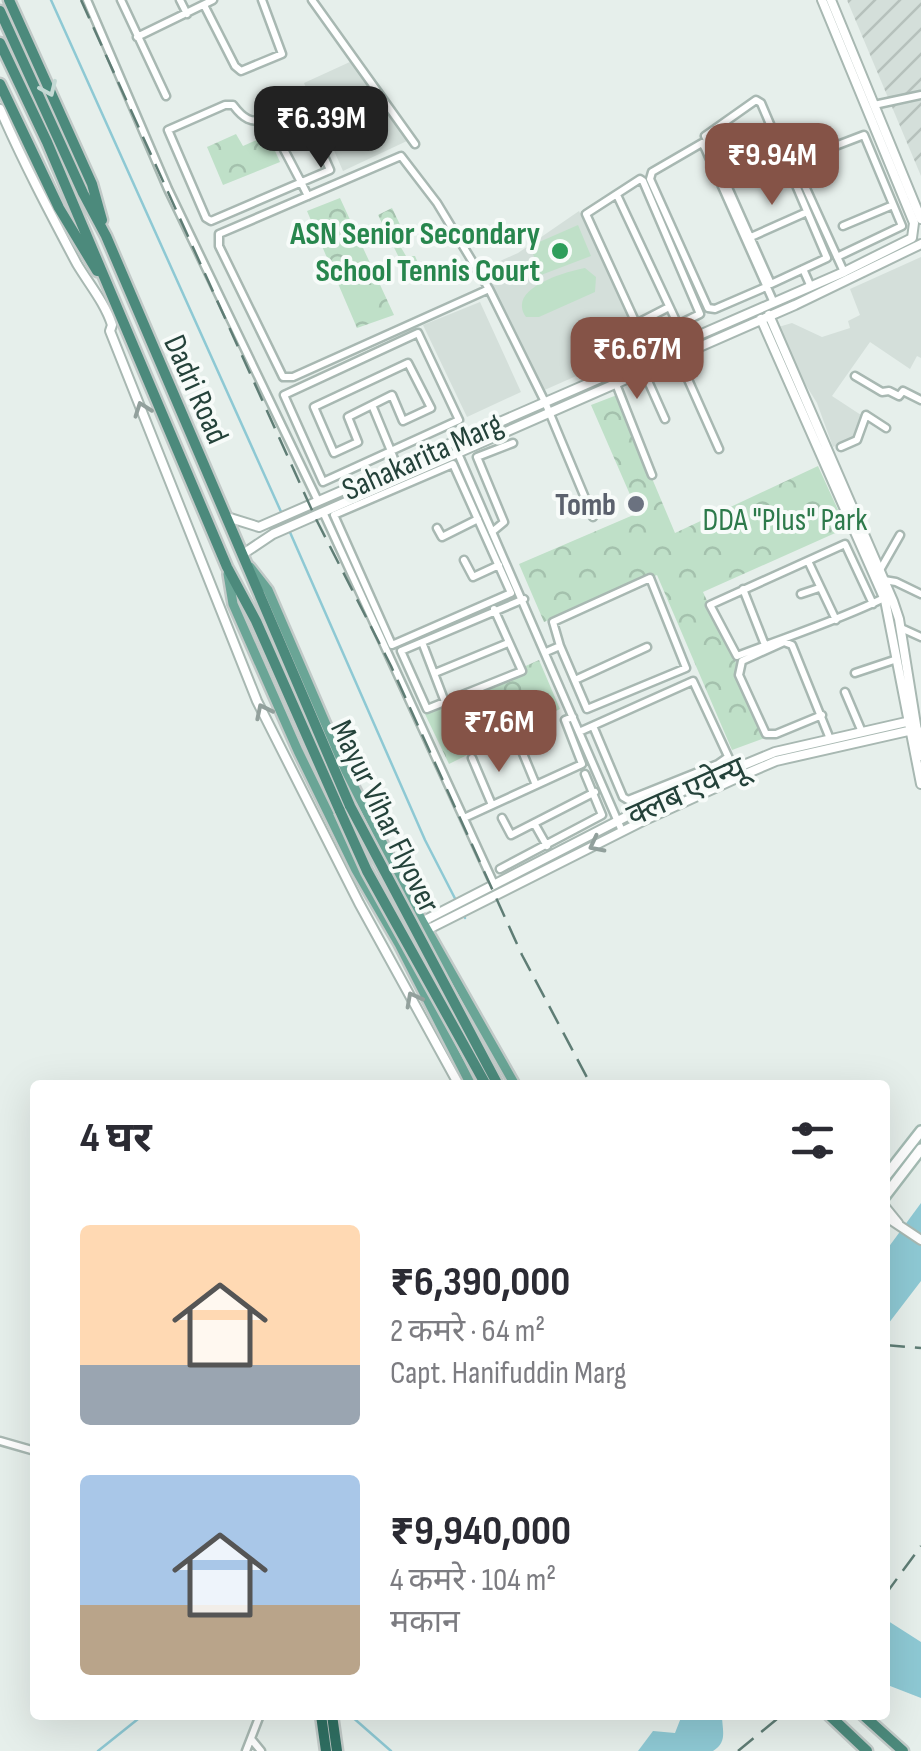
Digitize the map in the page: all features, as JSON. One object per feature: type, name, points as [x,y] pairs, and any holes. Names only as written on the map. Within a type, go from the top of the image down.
[{"type":"highway","points":[[9,0],[92,184],[106,236]]},
{"type":"highway","points":[[0,10],[106,236]]},
{"type":"highway","points":[[0,44],[118,306]]},
{"type":"highway","points":[[0,84],[59,208],[118,306]]},
{"type":"highway","name":"Dadri Road","points":[[106,236],[244,558]]},
{"type":"highway","name":"Dadri Road","points":[[118,306],[227,567]]},
{"type":"highway","name":"Mayur Vihar Flyover","points":[[244,558],[350,806],[495,1080]]},
{"type":"highway","name":"Mayur Vihar Flyover","points":[[227,567],[256,621],[367,871],[483,1080]]},
{"type":"highway","points":[[324,1720],[337,1751]]},
{"type":"highway","points":[[326,1751],[331,1720]]},
{"type":"highway","points":[[832,1720],[867,1751]]},
{"type":"highway","points":[[869,1720],[903,1751]]},
{"type":"main road","points":[[244,558],[268,590],[346,771],[424,925],[512,1080]]},
{"type":"main road","points":[[227,567],[233,604],[298,752],[465,1080]]},
{"type":"main road","points":[[356,870],[380,872],[386,864],[387,852]]},
{"type":"main road","points":[[890,1171],[921,1131]]},
{"type":"main road","points":[[890,1189],[921,1149]]},
{"type":"street","points":[[87,0],[168,189],[318,501]]},
{"type":"street","points":[[121,0],[166,96]]},
{"type":"street","points":[[180,0],[187,14]]},
{"type":"street","points":[[137,37],[213,0]]},
{"type":"street","points":[[204,4],[234,66],[242,71],[282,54],[262,0]]},
{"type":"street","points":[[312,0],[415,144]]},
{"type":"street","points":[[822,0],[921,219]]},
{"type":"street","points":[[831,0],[874,105],[919,239]]},
{"type":"street","points":[[874,105],[921,96]]},
{"type":"street","points":[[299,100],[330,170],[210,221],[168,130],[229,104],[250,120],[268,117],[299,100]]},
{"type":"street","points":[[760,100],[782,152],[827,258],[771,284],[705,136],[760,100]]},
{"type":"street","points":[[0,109],[88,283],[108,311],[110,330],[258,700],[359,903],[464,1080]]},
{"type":"street","points":[[268,117],[308,196]]},
{"type":"street","points":[[844,272],[789,148],[820,134],[830,148],[880,127]]},
{"type":"street","points":[[837,257],[902,228],[864,134]]},
{"type":"street","points":[[766,287],[708,308],[650,179],[652,172],[702,143],[766,287],[765,311],[884,598],[921,756]]},
{"type":"street","points":[[725,177],[782,152]]},
{"type":"street","points":[[490,289],[293,377],[282,377],[217,238],[224,230],[401,156],[437,203],[490,289],[545,402],[593,517]]},
{"type":"street","points":[[644,341],[700,314],[644,180],[638,180],[586,216],[636,324],[651,356]]},
{"type":"street","points":[[617,195],[678,326]]},
{"type":"street","points":[[842,226],[893,205]]},
{"type":"street","points":[[751,237],[808,212]]},
{"type":"street","name":"Sahakarita Marg","points":[[244,558],[273,534],[457,459],[548,413],[678,356],[912,238],[919,239]]},
{"type":"street","name":"Sahakarita Marg","points":[[227,517],[252,527],[269,522],[651,356],[765,311],[919,239]]},
{"type":"street","points":[[803,269],[811,287]]},
{"type":"street","points":[[636,324],[669,307]]},
{"type":"street","points":[[765,311],[880,570],[901,628],[921,784]]},
{"type":"street","points":[[418,333],[458,420],[391,451],[322,482],[284,395],[418,333]]},
{"type":"street","points":[[678,356],[719,449]]},
{"type":"street","points":[[408,363],[430,408],[403,421],[392,395],[372,405],[348,416],[358,442],[334,453],[314,407],[408,363]]},
{"type":"street","points":[[644,372],[664,419]]},
{"type":"street","points":[[855,376],[882,392],[899,396],[903,391],[921,400]]},
{"type":"street","points":[[616,384],[652,476]]},
{"type":"street","points":[[372,405],[396,467]]},
{"type":"street","points":[[841,447],[857,440],[866,416],[886,428]]},
{"type":"street","points":[[453,442],[478,520],[499,565],[524,599],[622,831]]},
{"type":"street","points":[[492,532],[504,522],[476,458],[513,444]]},
{"type":"street","points":[[457,459],[492,532],[513,586],[511,593],[392,644],[334,515],[457,459]]},
{"type":"street","points":[[323,512],[494,884]]},
{"type":"street","points":[[437,528],[442,537],[478,520]]},
{"type":"street","points":[[880,570],[900,535]]},
{"type":"street","points":[[873,604],[848,545],[710,605],[737,656],[836,620],[873,604],[884,598]]},
{"type":"street","points":[[464,560],[473,577],[499,565]]},
{"type":"street","points":[[808,561],[836,620]]},
{"type":"street","points":[[650,578],[686,668],[587,709],[560,646],[552,622],[650,578]]},
{"type":"street","points":[[884,580],[921,594]]},
{"type":"street","points":[[801,594],[819,588]]},
{"type":"street","points":[[742,589],[765,645]]},
{"type":"street","points":[[494,610],[522,672],[428,708],[402,651],[494,610],[524,599]]},
{"type":"street","points":[[901,628],[921,637]]},
{"type":"street","points":[[422,642],[445,702]]},
{"type":"street","points":[[822,715],[776,734],[766,734],[739,675],[742,661],[784,642],[792,644],[822,715],[830,739]]},
{"type":"street","points":[[435,673],[508,643]]},
{"type":"street","points":[[546,652],[560,646]]},
{"type":"street","points":[[575,680],[647,647]]},
{"type":"street","points":[[856,673],[897,658]]},
{"type":"street","points":[[580,732],[693,680],[734,769]]},
{"type":"street","points":[[845,692],[862,732]]},
{"type":"street","points":[[464,818],[582,764],[566,722],[573,717]]},
{"type":"street","points":[[593,726],[623,798],[628,800],[718,764],[728,756]]},
{"type":"street","name":"क्लब एवेन्यू","points":[[472,901],[494,884],[618,820],[775,752],[862,732],[912,726]]},
{"type":"street","name":"क्लब एवेन्यू","points":[[472,901],[776,762],[912,726]]},
{"type":"street","points":[[517,739],[536,785]]},
{"type":"street","points":[[472,758],[492,806]]},
{"type":"street","points":[[586,774],[594,792],[604,788]]},
{"type":"street","name":"क्लब एवेन्यू","points":[[500,869],[602,816],[594,792],[534,823]]},
{"type":"street","points":[[502,818],[511,834],[534,823],[547,846]]},
{"type":"street","points":[[396,940],[472,901]]},
{"type":"street","points":[[890,1213],[898,1223]]},
{"type":"street","points":[[890,1219],[921,1240]]},
{"type":"street","points":[[0,1441],[30,1448]]},
{"type":"street","points":[[246,1751],[258,1720]]},
{"type":"street","points":[[252,1740],[261,1751]]},
{"type":"shaded area","points":[[847,0],[921,0],[921,176]]},
{"type":"shaded area","points":[[352,61],[409,140],[343,171],[304,83]]},
{"type":"shaded area","points":[[579,211],[642,347],[540,392],[480,270],[518,253]]},
{"type":"shaded area","points":[[921,257],[921,358],[917,356],[910,369],[870,342],[832,396],[861,415],[852,439],[833,447],[817,403],[775,328],[792,323],[822,337],[850,328],[848,321],[860,315],[850,289]]},
{"type":"shaded area","points":[[480,302],[521,392],[467,417],[423,325]]},
{"type":"green space","points":[[236,134],[243,146],[268,135],[280,162],[223,185],[207,147]]},
{"type":"green space","points":[[340,198],[394,315],[357,328],[307,211]]},
{"type":"green space","points":[[392,208],[406,237],[399,244],[406,256],[415,256],[424,277],[415,284],[378,215]]},
{"type":"green space","name":"ASN Senior Secondary School Tennis Court","points":[[578,225],[591,256],[541,275],[530,246]]},
{"type":"green space","points":[[585,268],[596,277],[595,292],[539,317],[526,317],[522,307],[530,290],[564,273]]},
{"type":"green space","name":"DDA \"Plus\" Park","points":[[617,395],[675,533],[818,466],[844,523],[842,530],[703,592],[770,736],[732,750],[657,575],[544,622],[519,564],[638,513],[591,405]]},
{"type":"green space","points":[[539,660],[560,709],[449,764],[424,712]]},
{"type":"water","points":[[921,1203],[921,1281],[890,1321],[890,1245]]},
{"type":"water","points":[[890,1622],[921,1642],[921,1698],[890,1686]]},
{"type":"water","points":[[680,1720],[722,1720],[721,1744],[713,1751],[638,1751],[653,1731],[675,1733]]},
{"type":"waterway","points":[[51,0],[282,514]]},
{"type":"waterway","points":[[289,530],[425,840],[465,918]]},
{"type":"waterway","points":[[98,1751],[137,1720]]},
{"type":"waterway","points":[[356,1720],[391,1751]]},
{"type":"railway","points":[[81,0],[316,519],[391,666],[522,955],[588,1080]]},
{"type":"railway","points":[[890,1345],[921,1348]]},
{"type":"railway","points":[[890,1588],[921,1546]]},
{"type":"railway","points":[[738,1751],[776,1720]]},
{"type":"place","name":"ASN Senior Secondary School Tennis Court","points":[[560,251]]},
{"type":"place","name":"Tomb","points":[[636,504]]}]
